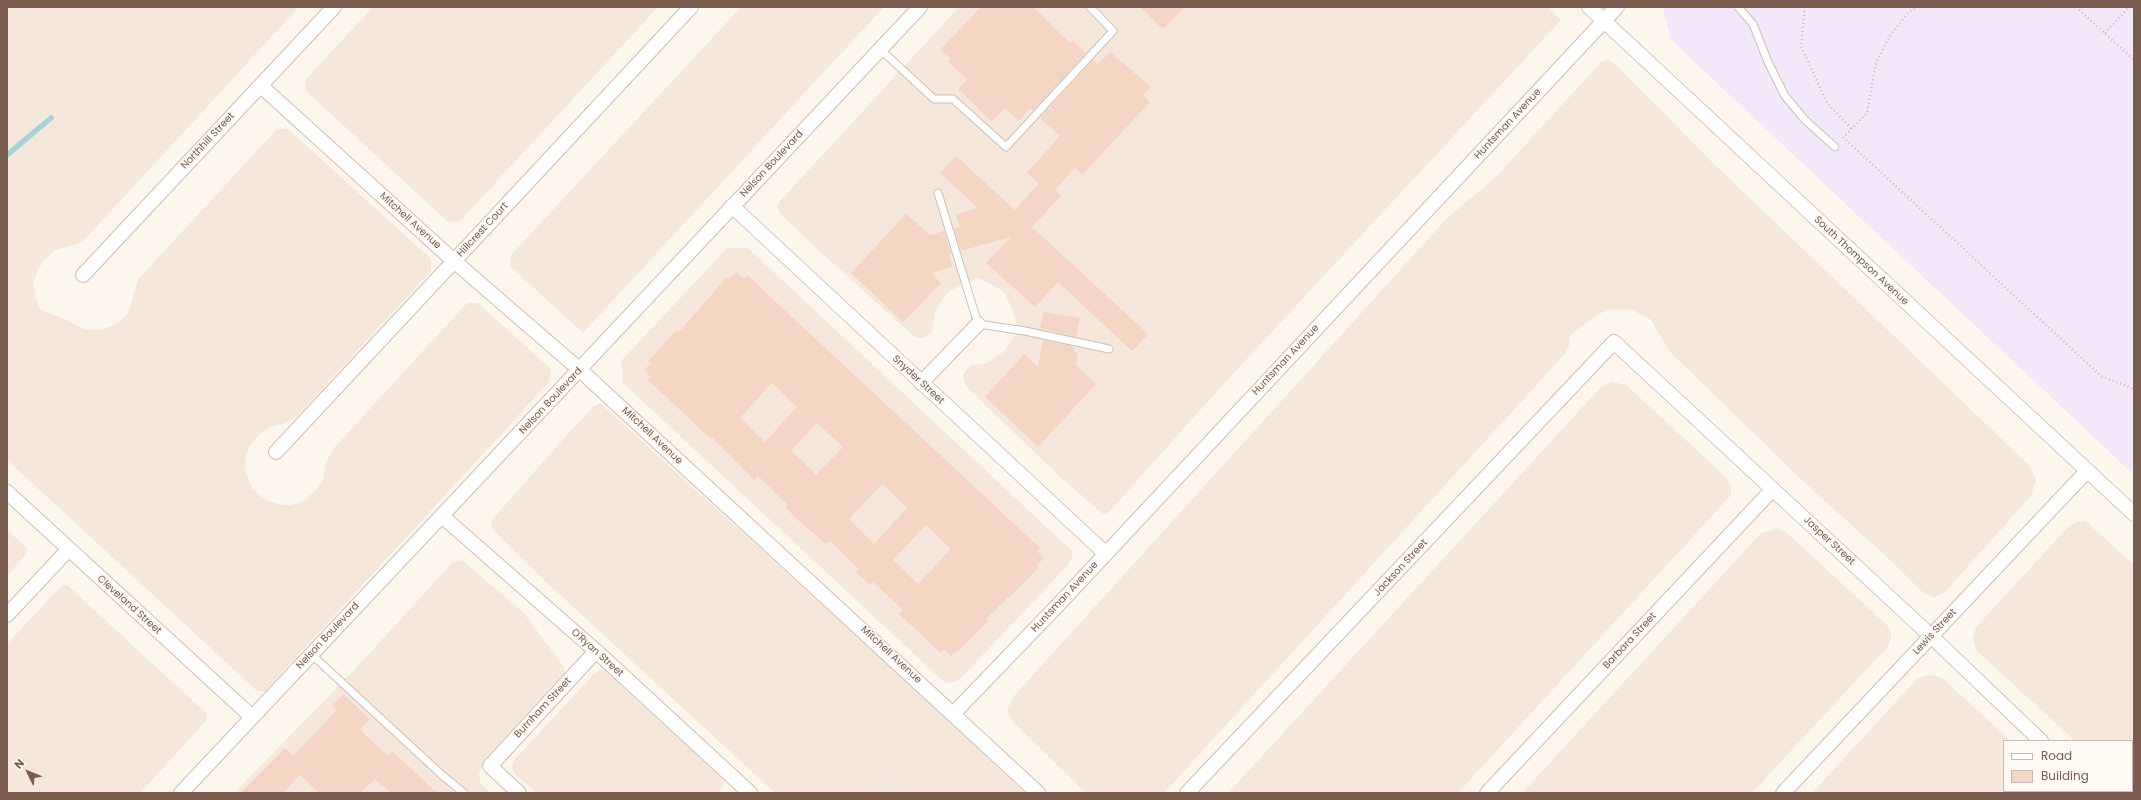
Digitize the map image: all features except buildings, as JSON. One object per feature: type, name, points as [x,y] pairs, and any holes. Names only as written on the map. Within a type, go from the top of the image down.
[{"type":"street","name":"Northhill Street","points":[[83,275],[334,7]]},
{"type":"street","name":"Hillcrest Court","points":[[276,452],[691,7]]},
{"type":"street","name":"Nelson Boulevard","points":[[181,793],[920,7]]},
{"type":"street","name":"South Thompson Avenue","points":[[1589,7],[2134,514]]},
{"type":"street","name":"Huntsman Avenue","points":[[954,713],[1617,7]]},
{"type":"street","name":"Mitchell Avenue","points":[[261,86],[454,261],[580,370],[954,713],[1038,793]]},
{"type":"street","name":"Snyder Street","points":[[732,206],[921,384],[1105,553]]},
{"type":"street","points":[[921,384],[978,324]]},
{"type":"street","name":"Jasper Street","points":[[1614,342],[1931,636],[2040,740]]},
{"type":"street","name":"Jackson Street","points":[[1187,793],[1614,342]]},
{"type":"street","name":"Lewis Street","points":[[1783,793],[2087,471]]},
{"type":"street","name":"Barbara Street","points":[[1487,793],[1773,489]]},
{"type":"street","name":"Cleveland Street","points":[[7,492],[68,550],[252,717]]},
{"type":"street","name":"O'Ryan Street","points":[[442,516],[596,651],[743,791]]},
{"type":"street","points":[[7,616],[68,550]]},
{"type":"street","name":"Burnham Street","points":[[519,793],[490,766],[596,651]]},
{"type":"lane","points":[[880,49],[934,99],[953,99],[1006,147],[1113,31],[1090,7]]},
{"type":"lane","points":[[1738,7],[1753,24],[1768,62],[1785,96],[1805,120],[1835,148]]},
{"type":"lane","points":[[938,193],[978,324],[1025,331],[1108,349]]},
{"type":"lane","points":[[311,654],[442,775],[464,793]]},
{"type":"path","points":[[1805,7],[1801,46],[1827,103],[1852,129]]},
{"type":"path","points":[[1916,7],[1908,13],[1890,36],[1876,63],[1867,113],[1844,138],[2101,376],[2134,389]]},
{"type":"path","points":[[2076,7],[2134,60]]},
{"type":"path","points":[[2105,33],[2129,7]]},
{"type":"shaded area","points":[[7,7],[299,7],[88,236],[79,243],[56,250],[45,259],[37,271],[33,285],[37,302],[41,310],[67,320],[83,329],[100,330],[117,324],[129,312],[138,280],[277,129],[288,129],[431,259],[431,271],[298,415],[285,423],[270,427],[261,433],[250,445],[246,454],[245,471],[252,488],[265,500],[282,505],[292,505],[305,500],[315,491],[323,479],[326,462],[334,448],[467,303],[478,303],[550,368],[550,381],[264,692],[256,690],[7,460]]},
{"type":"shaded area","points":[[373,7],[658,7],[460,221],[448,222],[306,91],[305,80]]},
{"type":"shaded area","points":[[741,7],[884,7],[583,333],[511,267],[510,256]]},
{"type":"shaded area","points":[[959,7],[1548,7],[1561,20],[1219,389],[1109,512],[1103,514],[1059,476],[965,385],[963,375],[970,365],[986,364],[1003,352],[1012,340],[1017,328],[1014,313],[1003,291],[978,278],[963,283],[946,294],[935,312],[932,331],[925,338],[916,338],[816,248],[779,212],[777,206]]},
{"type":"shaded area","points":[[1665,7],[2134,7],[2134,475],[1671,40],[1663,9]]},
{"type":"shaded area","points":[[1608,59],[1613,62],[1713,163],[2030,466],[2036,479],[2031,496],[1945,592],[1933,598],[1922,592],[1889,559],[1804,482],[1670,352],[1651,320],[1633,310],[1612,309],[1598,314],[1571,334],[1569,346],[1564,355],[1164,793],[1086,793],[1013,722],[1007,710],[1013,697],[1449,216],[1495,178],[1601,62]]},
{"type":"shaded area","points":[[727,248],[748,248],[1072,551],[1072,557],[1069,564],[958,681],[948,683],[942,680],[623,383],[621,361]]},
{"type":"shaded area","points":[[1612,382],[1626,385],[1725,476],[1731,486],[1731,495],[1458,793],[1228,793],[1601,387]]},
{"type":"shaded area","points":[[600,403],[919,693],[1025,793],[900,793],[884,778],[869,793],[775,793],[544,580],[493,530],[491,521],[564,438],[593,407]]},
{"type":"shaded area","points":[[2084,521],[2088,523],[2134,565],[2134,793],[2132,792],[2133,792],[2133,740],[2074,740],[1978,652],[1974,645],[1973,638],[1976,627],[2070,525]]},
{"type":"shaded area","points":[[1777,529],[1786,532],[1888,626],[1891,632],[1891,639],[1888,646],[1752,793],[1522,793],[1761,533]]},
{"type":"shaded area","points":[[7,530],[27,548],[27,553],[7,576]]},
{"type":"shaded area","points":[[462,560],[523,612],[564,667],[565,672],[484,760],[479,774],[480,782],[490,793],[234,793],[356,668],[452,563]]},
{"type":"shaded area","points":[[62,585],[67,585],[205,712],[207,717],[205,722],[140,793],[7,793],[7,644]]},
{"type":"shaded area","points":[[600,670],[605,671],[723,779],[724,783],[720,793],[536,793],[516,775],[512,768],[514,760],[595,673]]},
{"type":"shaded area","points":[[1933,675],[1942,678],[2010,740],[2003,740],[2003,792],[2043,793],[1812,793],[1917,679],[1924,676]]},
{"type":"shaded area","points":[[884,778],[900,793],[869,793]]},
{"type":"waterway","points":[[7,155],[51,118]]}]
